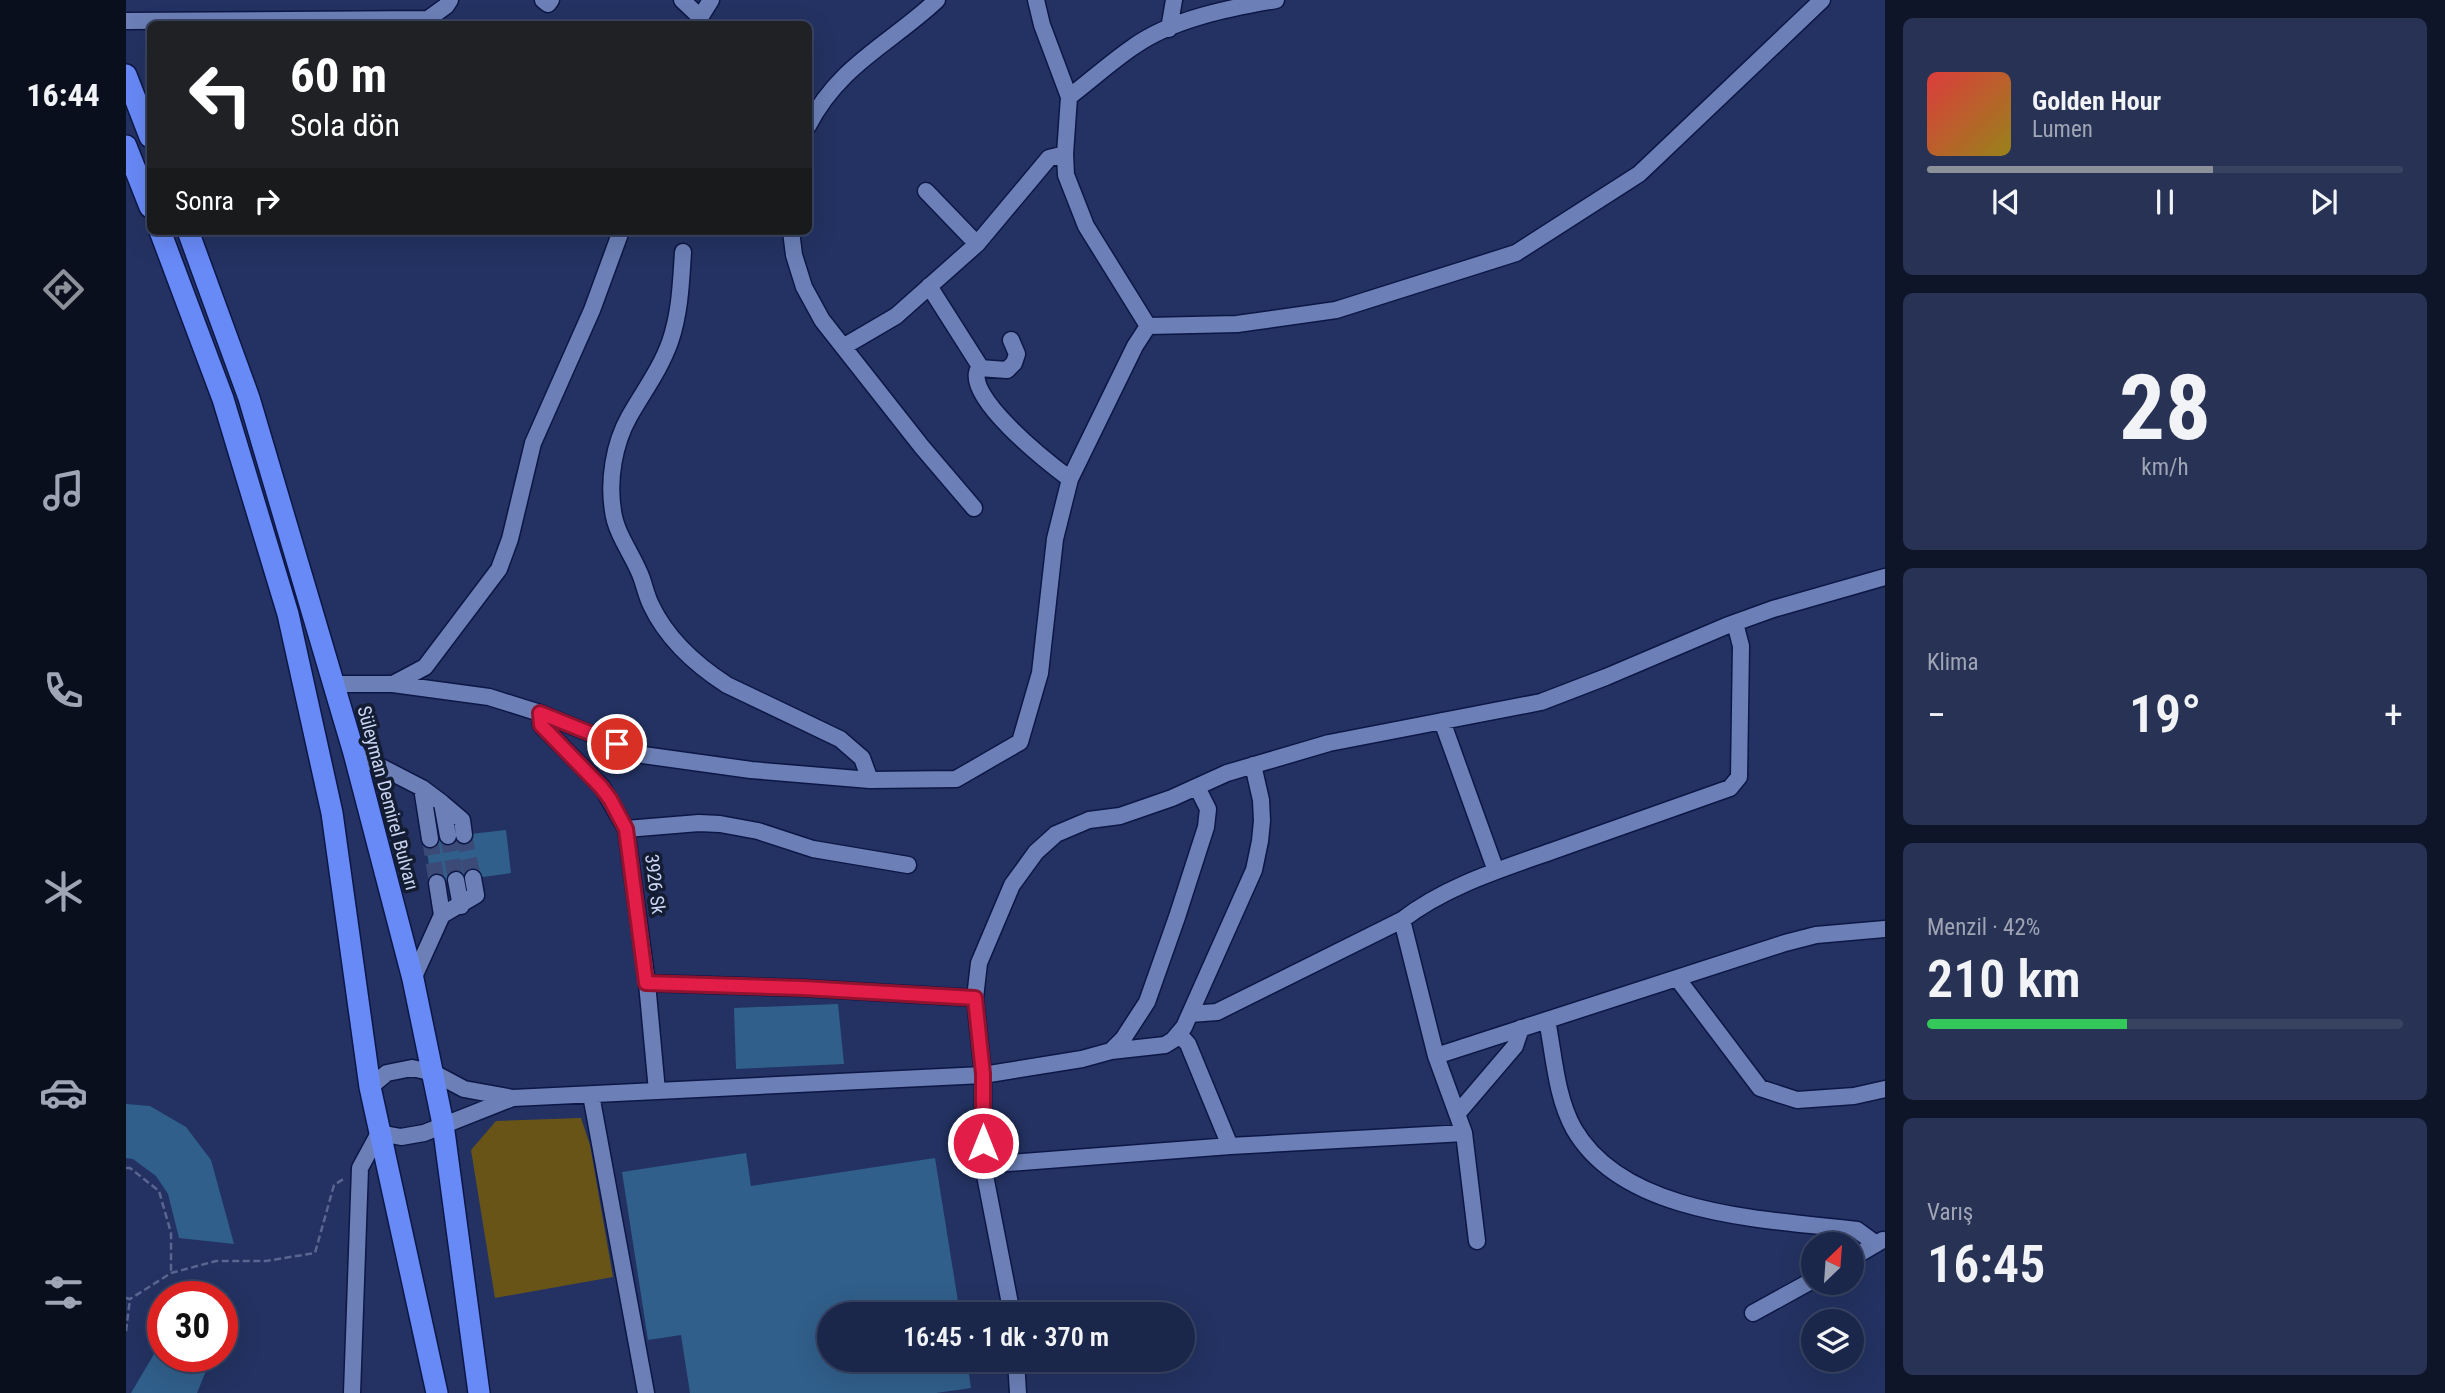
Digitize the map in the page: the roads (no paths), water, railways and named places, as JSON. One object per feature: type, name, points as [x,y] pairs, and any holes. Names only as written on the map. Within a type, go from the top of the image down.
[{"type":"highway","points":[[126,75],[147,129]]},
{"type":"highway","points":[[126,146],[147,199]]},
{"type":"highway","points":[[162,235],[223,399],[288,614],[332,813],[370,1087],[437,1393]]},
{"type":"highway","name":"Süleyman Demirel Bulvarı","points":[[188,235],[249,398],[354,753],[413,979],[443,1124],[479,1393]]},
{"type":"street","points":[[126,21],[428,19],[450,0]]},
{"type":"street","points":[[544,0],[548,4],[551,0]]},
{"type":"street","points":[[682,0],[698,21],[711,0]]},
{"type":"street","points":[[812,118],[838,81],[852,67],[937,0]]},
{"type":"street","points":[[1036,0],[1042,25],[1069,97],[1066,175],[1086,226],[1147,326]]},
{"type":"street","points":[[1169,29],[1174,0]]},
{"type":"street","points":[[1069,97],[1134,45],[1223,10],[1276,0]]},
{"type":"street","points":[[1147,326],[1237,324],[1336,310],[1516,253],[1639,174],[1822,0]]},
{"type":"street","points":[[843,347],[897,316],[977,244],[1049,158],[1065,154]]},
{"type":"street","points":[[926,191],[977,244]]},
{"type":"street","points":[[393,684],[425,667],[499,569],[510,540],[533,443],[592,310],[620,235]]},
{"type":"street","points":[[792,235],[794,255],[808,297],[822,320],[974,508]]},
{"type":"street","points":[[683,253],[679,311],[670,344],[628,418],[616,452],[611,500],[617,528],[637,568],[650,604],[682,650],[727,685],[840,739],[862,758],[870,780]]},
{"type":"street","points":[[929,286],[981,368]]},
{"type":"street","points":[[333,684],[393,684],[489,698],[540,713],[643,755],[751,770],[870,780],[956,779],[1020,742],[1040,673],[1055,539],[1070,479],[1147,326]]},
{"type":"street","points":[[1011,340],[1017,354],[1011,367],[1007,370],[977,370],[975,376],[984,398],[1035,453],[1070,479]]},
{"type":"street","points":[[1010,1302],[983,1165],[983,1074],[975,998],[979,963],[1012,885],[1036,852],[1056,834],[1089,820],[1120,816],[1172,798],[1227,773],[1329,743],[1541,702],[1735,622],[1821,593],[1885,577]]},
{"type":"street","points":[[1189,1014],[1217,1012],[1402,920],[1445,894],[1496,872],[1730,788],[1739,777],[1741,646],[1735,622]]},
{"type":"street","name":"3926 Sk","points":[[540,713],[541,725],[601,787],[626,829],[657,1091]]},
{"type":"street","points":[[1442,721],[1496,872]]},
{"type":"street","points":[[354,753],[422,788],[442,803],[456,836]]},
{"type":"street","points":[[370,1087],[387,1073],[412,1068],[434,1073],[464,1089],[513,1098],[983,1074],[1082,1059],[1111,1051],[1165,1045],[1179,1034],[1254,870],[1262,821],[1261,800],[1253,765]]},
{"type":"street","points":[[1111,1051],[1123,1039],[1147,1003],[1206,827],[1208,809],[1196,787]]},
{"type":"street","points":[[422,788],[430,839]]},
{"type":"street","points":[[626,829],[699,822],[720,824],[758,831],[813,849],[908,865]]},
{"type":"street","points":[[442,915],[476,895],[464,879]]},
{"type":"street","points":[[413,979],[442,915],[437,883]]},
{"type":"street","points":[[1402,920],[1436,1056],[1464,1133],[1477,1241]]},
{"type":"street","points":[[1436,1056],[1816,935],[1885,929]]},
{"type":"street","points":[[1677,978],[1760,1088],[1797,1100],[1854,1096],[1885,1089]]},
{"type":"street","points":[[646,983],[803,988],[975,998]]},
{"type":"street","points":[[1547,1020],[1568,1116],[1588,1147],[1624,1177],[1657,1195],[1695,1208],[1857,1230],[1880,1242]]},
{"type":"street","points":[[1457,1114],[1515,1046],[1521,1028]]},
{"type":"street","points":[[1179,1034],[1188,1044],[1230,1146]]},
{"type":"street","points":[[591,1094],[646,1393]]},
{"type":"street","points":[[352,1393],[360,1168],[379,1133],[401,1137],[424,1133],[513,1098]]},
{"type":"street","points":[[983,1165],[1230,1146],[1464,1133]]},
{"type":"street","points":[[1864,1251],[1880,1242]]},
{"type":"street","points":[[1753,1313],[1801,1287]]},
{"type":"street","points":[[1017,1372],[1018,1393]]},
{"type":"tunnel","points":[[464,835],[473,878]]},
{"type":"tunnel","points":[[448,836],[456,880]]},
{"type":"tunnel","points":[[430,839],[437,883]]}]
